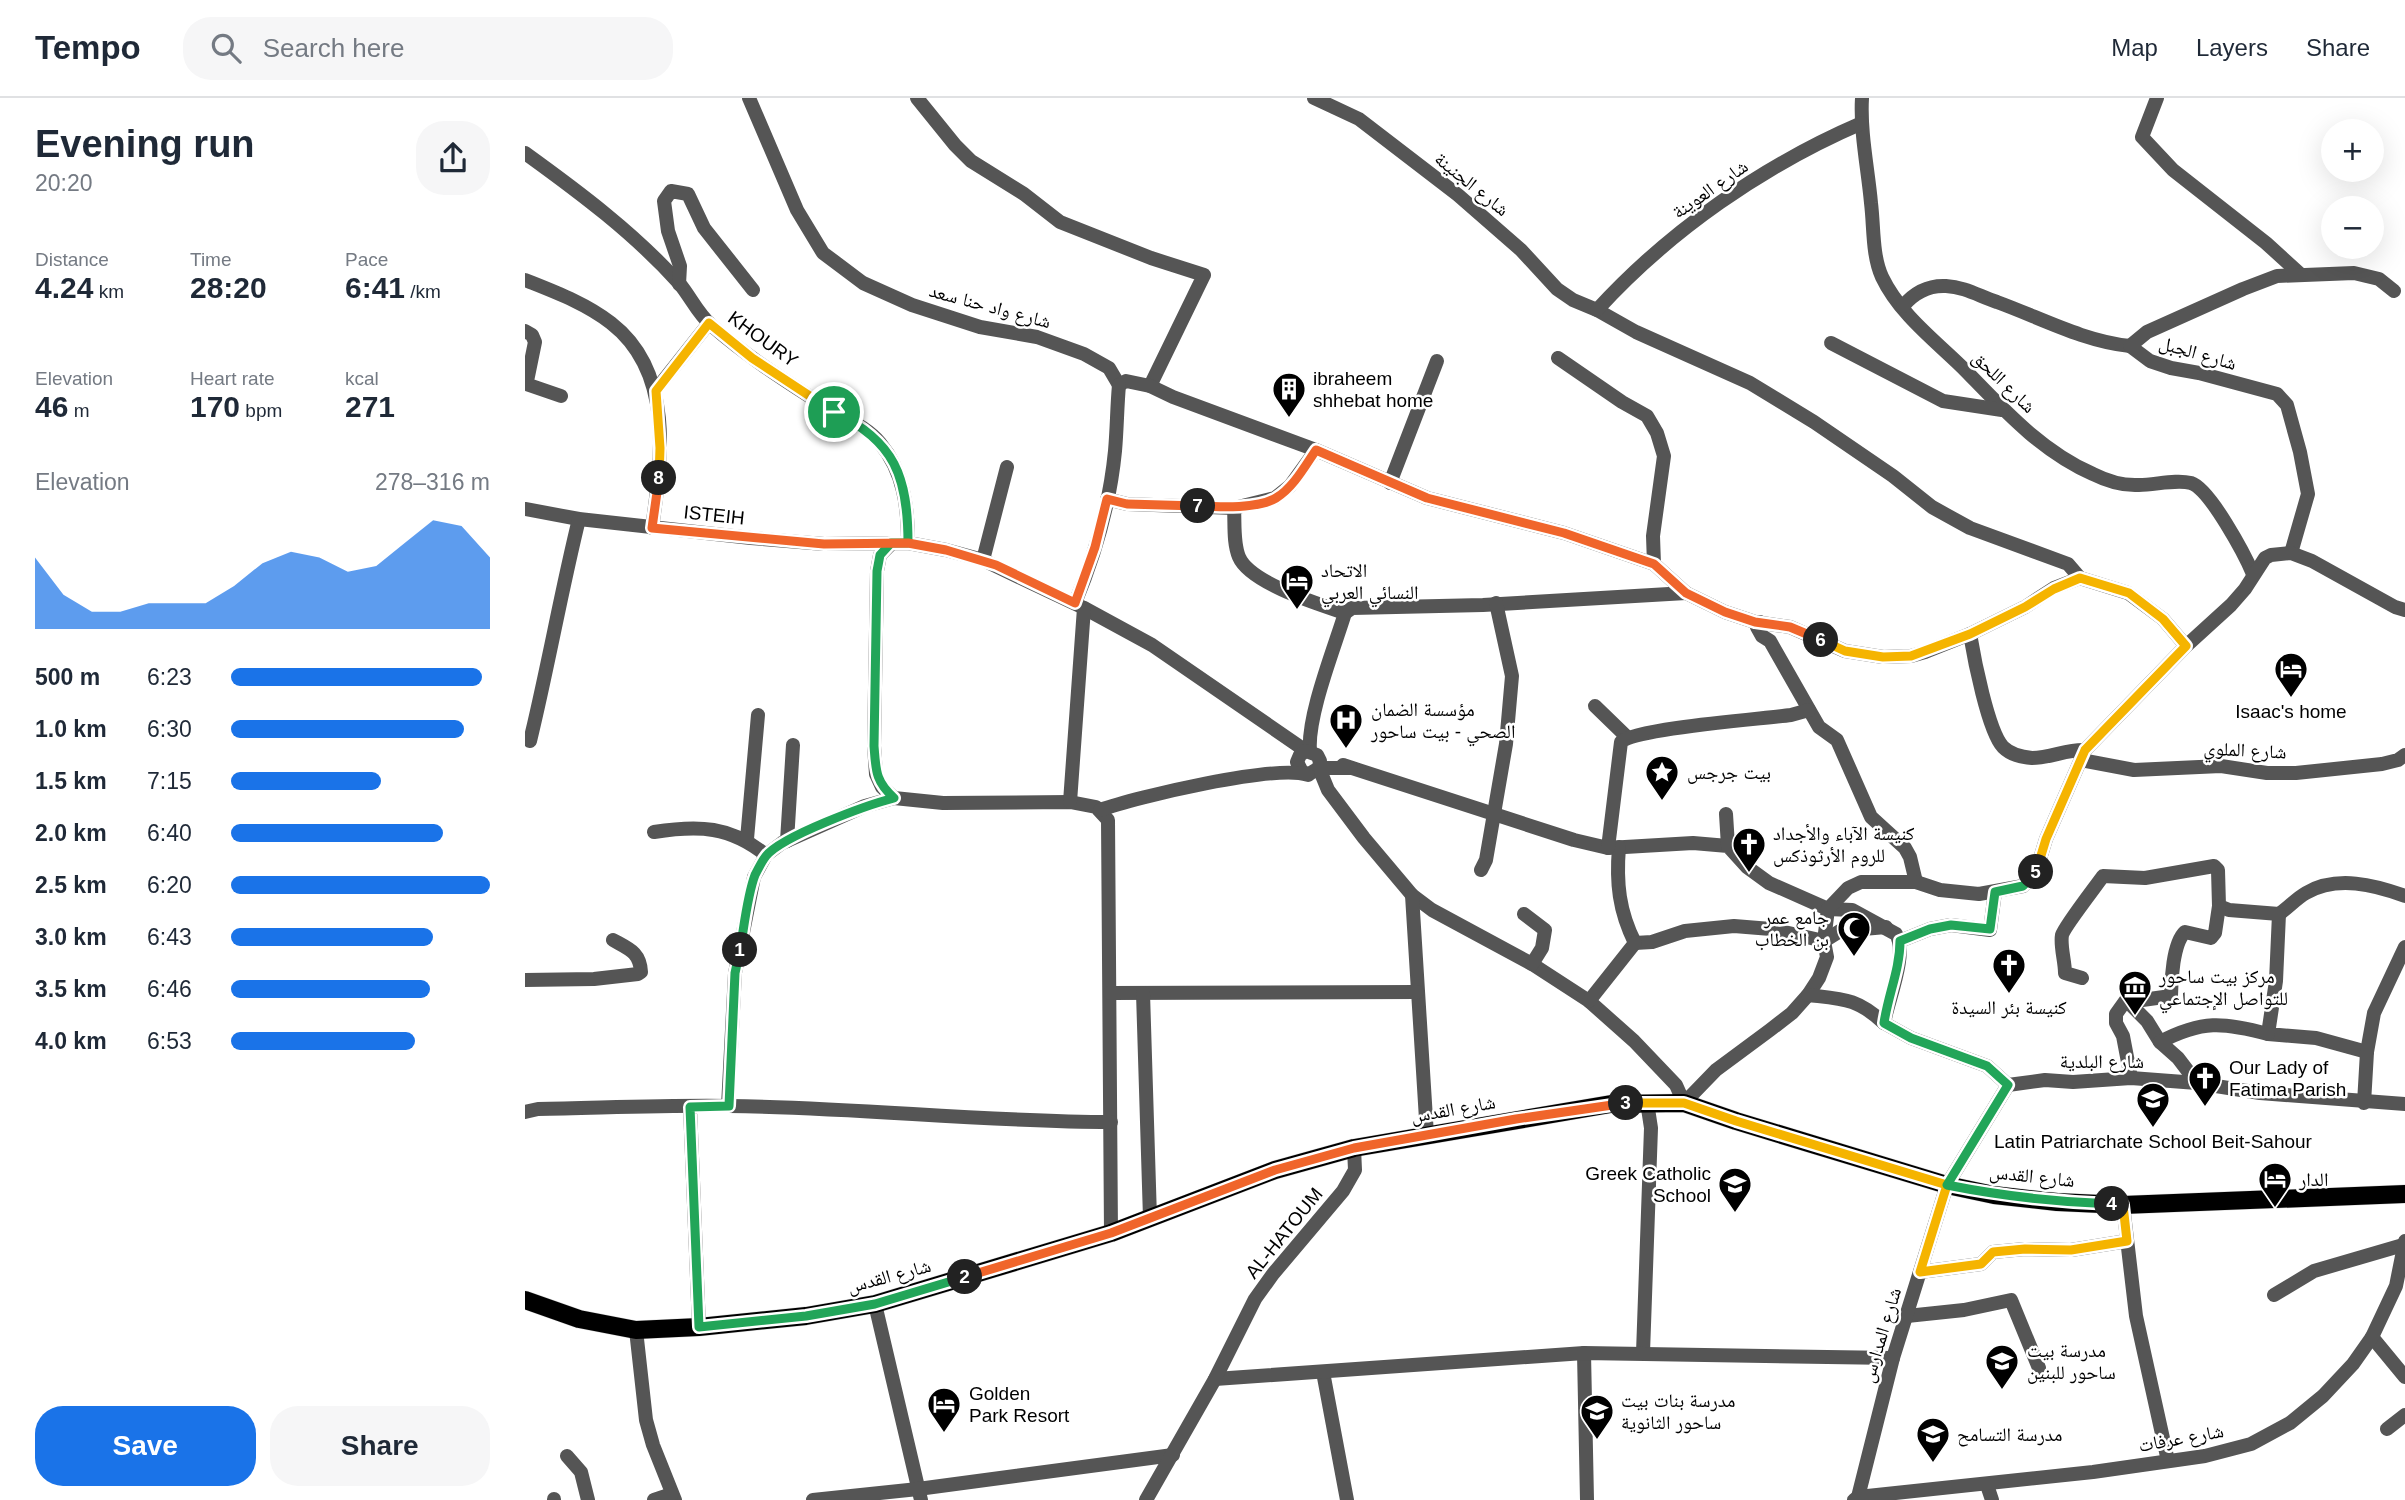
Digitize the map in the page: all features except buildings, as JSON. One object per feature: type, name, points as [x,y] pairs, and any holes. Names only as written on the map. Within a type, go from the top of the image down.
[{"type":"main road","name":"شارع القدس","points":[[525,1300],[579,1319],[636,1330],[699,1327],[806,1316],[875,1304],[1111,1233],[1275,1170],[1354,1148],[1611,1104],[1684,1103],[1947,1185],[1994,1195],[2057,1202],[2123,1205],[2405,1194]]},
{"type":"street","name":"شارع واد حنا سعد","points":[[749,98],[797,210],[823,253],[863,283],[912,305],[980,327],[1037,337],[1084,354],[1109,368],[1119,385]]},
{"type":"street","points":[[917,98],[971,161],[1024,194],[1060,222],[1151,258],[1204,275],[1150,386]]},
{"type":"street","name":"شارع الجنينة","points":[[1314,98],[1359,119],[1458,195],[1521,250],[1557,289],[1573,300],[1636,332],[1750,383],[1814,422],[1893,476],[1932,507],[1970,528],[2069,564],[2080,578],[2129,593],[2163,619],[2186,646]]},
{"type":"street","points":[[1852,98],[1862,111]]},
{"type":"street","points":[[2157,98],[2142,137],[2173,170],[2301,274]]},
{"type":"street","name":"شارع العوينة","points":[[1597,310],[1643,265],[1720,202],[1862,111]]},
{"type":"street","name":"شارع اللحق","points":[[1862,111],[1875,250],[1881,274],[1903,306],[1935,343],[1965,370],[2002,410],[2075,466],[2112,482],[2135,486],[2192,484],[2204,491],[2243,551],[2253,574]]},
{"type":"street","name":"KHOURY","points":[[525,152],[626,233],[679,284],[709,323],[752,358],[825,406],[858,424],[879,441],[896,465],[901,481],[907,515],[908,543]]},
{"type":"street","points":[[679,284],[680,266],[668,231],[664,201],[671,191],[688,194],[704,229],[753,289]]},
{"type":"street","name":"شارع الجبل","points":[[2291,553],[2308,494],[2287,405],[2277,394],[2150,361],[2130,346],[2147,332],[2277,276],[2354,273],[2379,279],[2394,291]]},
{"type":"street","points":[[525,280],[574,300],[613,325],[636,349],[656,391],[660,462],[652,528]]},
{"type":"street","points":[[1903,306],[1924,289],[1943,286],[1969,290],[2074,334],[2107,344],[2130,346]]},
{"type":"street","points":[[656,391],[709,323]]},
{"type":"street","points":[[525,331],[533,335],[535,342],[527,381],[529,385],[561,396]]},
{"type":"street","points":[[1831,343],[1943,401],[2002,410]]},
{"type":"street","points":[[1558,358],[1647,416],[1657,433],[1664,456],[1653,536],[1654,564]]},
{"type":"street","points":[[1391,483],[1437,361]]},
{"type":"street","points":[[1070,802],[1079,606],[1107,499],[1115,451],[1119,385],[1126,381],[1150,386],[1311,448],[1427,498],[1564,533],[1654,564],[1686,593],[1743,618],[1764,633],[1819,727],[1837,740],[1871,817],[1905,848],[1916,882]]},
{"type":"street","points":[[1107,499],[1127,504],[1234,508],[1275,498],[1290,486],[1311,448]]},
{"type":"street","points":[[983,560],[1007,467]]},
{"type":"street","points":[[1234,508],[1237,552],[1245,567],[1301,598],[1345,613]]},
{"type":"street","name":"ISTEIH","points":[[525,509],[579,519],[763,539],[858,545],[908,543],[983,560],[1079,606],[1152,645],[1309,760],[1364,838],[1412,895],[1432,910],[1532,964],[1589,1001],[1634,1041],[1676,1085],[1684,1103]]},
{"type":"street","points":[[530,741],[544,685],[560,594],[579,519]]},
{"type":"street","points":[[891,543],[880,555],[877,571],[874,746],[876,774],[882,787],[894,798]]},
{"type":"street","points":[[858,545],[872,553],[877,571]]},
{"type":"street","points":[[1684,1103],[1716,1070],[1792,1013],[1808,995],[1819,978],[1827,957],[1824,941],[1828,909],[1848,888],[1861,882],[1916,882],[1940,890],[1979,894],[2023,886],[2036,873],[2051,827],[2083,755],[2186,646],[2231,605],[2265,558],[2291,553],[2312,561],[2405,610]]},
{"type":"street","points":[[1764,633],[1779,625],[1790,627],[1845,651],[1883,657],[1911,656],[1970,634],[2080,578]]},
{"type":"street","points":[[1309,760],[1314,716],[1345,613],[1352,608],[1686,593]]},
{"type":"street","points":[[1481,870],[1486,860],[1506,744],[1511,676],[1496,603]]},
{"type":"street","points":[[1970,634],[1989,719],[2000,745],[2010,753],[2033,758],[2077,749],[2083,755]]},
{"type":"street","points":[[1595,706],[1627,737]]},
{"type":"street","points":[[1635,943],[1618,896],[1613,848],[1621,743],[1627,737],[1657,731],[1791,715],[1809,710]]},
{"type":"street","points":[[747,839],[758,715]]},
{"type":"street","points":[[787,841],[793,744]]},
{"type":"street","name":"شارع الملوي","points":[[2083,755],[2134,770],[2221,766],[2267,773],[2296,773],[2382,764],[2398,760],[2405,755]]},
{"type":"street","points":[[729,1106],[735,973],[754,877],[767,855],[787,841],[865,806],[894,798],[943,803],[1070,802],[1100,810],[1119,803],[1191,787],[1269,774],[1309,760],[1355,770],[1574,840],[1613,848],[1693,843],[1728,846]]},
{"type":"street","points":[[1330,793],[1343,778],[1355,770]]},
{"type":"street","points":[[1100,810],[1108,820],[1109,838],[1111,1233]]},
{"type":"street","points":[[1726,814],[1728,846],[1747,867],[1769,883],[1828,909],[1852,909],[1896,934],[1900,941],[1898,968],[1884,1023]]},
{"type":"street","points":[[654,832],[683,827],[705,829],[747,839],[767,855]]},
{"type":"street","points":[[2082,978],[2065,973],[2061,942],[2063,930],[2103,876],[2145,878],[2214,866],[2218,870],[2219,906],[2215,933],[2211,938],[2185,932],[2179,937],[2175,967],[2171,972],[2171,996],[2127,1001],[2116,1014],[2131,1078]]},
{"type":"street","points":[[2219,906],[2229,910],[2279,914],[2308,891],[2349,883],[2374,885],[2405,896]]},
{"type":"street","points":[[1900,941],[1930,929],[1951,925],[1990,929],[1995,892]]},
{"type":"street","points":[[1412,895],[1427,1135]]},
{"type":"street","points":[[1413,926],[1422,914],[1432,910]]},
{"type":"street","points":[[1524,914],[1545,930],[1542,948],[1532,964]]},
{"type":"street","points":[[2268,1034],[2276,981],[2279,914]]},
{"type":"street","points":[[1589,1001],[1635,943],[1652,942],[1685,931],[1734,926],[1771,929],[1824,941],[1840,931],[1887,927]]},
{"type":"street","points":[[525,979],[594,979],[641,972],[641,961],[637,954],[613,940]]},
{"type":"street","points":[[2364,1103],[2367,1052],[2374,1013],[2405,947]]},
{"type":"street","points":[[1110,993],[1417,992]]},
{"type":"street","points":[[1143,993],[1150,1218]]},
{"type":"street","points":[[1808,995],[1855,1001],[1884,1023],[1911,1038],[1987,1066],[2008,1085]]},
{"type":"street","points":[[2127,1001],[2147,1021],[2160,1042],[2178,1058],[2197,1083]]},
{"type":"street","points":[[2160,1042],[2183,1031],[2228,1024],[2268,1034],[2316,1038],[2367,1052]]},
{"type":"street","name":"شارع البلدية","points":[[2008,1085],[2045,1080],[2073,1083],[2131,1078],[2364,1103],[2405,1104]]},
{"type":"street","name":"شارع المدارس","points":[[1856,1499],[1893,1358],[1947,1185],[2008,1085]]},
{"type":"street","points":[[1643,1353],[1651,1128],[1647,1102]]},
{"type":"street","points":[[525,1112],[538,1109],[729,1106],[1031,1121],[1111,1122]]},
{"type":"street","points":[[690,1107],[699,1327]]},
{"type":"street","name":"AL-HATOUM","points":[[1146,1500],[1215,1379],[1255,1299],[1343,1191],[1355,1170],[1354,1148]]},
{"type":"street","points":[[2387,1196],[2405,1204]]},
{"type":"street","points":[[2123,1205],[2139,1329],[2168,1461]]},
{"type":"street","points":[[1920,1272],[1981,1264],[1993,1252],[2025,1249],[2071,1250],[2127,1241]]},
{"type":"street","points":[[2274,1296],[2314,1271],[2404,1243]]},
{"type":"street","name":"شارع عرفات","points":[[1856,1499],[1987,1485],[2205,1456],[2251,1444],[2290,1423],[2323,1396],[2353,1364],[2372,1337],[2396,1286],[2404,1243]]},
{"type":"street","points":[[1907,1316],[1964,1310],[2011,1300],[2039,1368]]},
{"type":"street","points":[[875,1304],[919,1494]]},
{"type":"street","points":[[636,1330],[646,1420],[673,1497],[654,1500]]},
{"type":"street","points":[[2372,1337],[2405,1377]]},
{"type":"street","points":[[1584,1353],[1587,1500]]},
{"type":"street","points":[[1215,1379],[1584,1353],[1893,1358]]},
{"type":"street","points":[[1323,1372],[1347,1500]]},
{"type":"street","points":[[2387,1429],[2405,1415]]},
{"type":"street","points":[[813,1500],[919,1494],[1173,1455]]},
{"type":"street","points":[[567,1456],[581,1472],[588,1500]]},
{"type":"street","points":[[1987,1485],[1992,1500]]},
{"type":"place","name":"ibraheem shhebat home","points":[[1289,419]]},
{"type":"place","name":"الاتحاد النسائي العربي","points":[[1297,611]]},
{"type":"place","name":"Isaac's home","points":[[2291,699]]},
{"type":"place","name":"مؤسسة الضمان الصحي - بيت ساحور","points":[[1346,750]]},
{"type":"place","name":"بيت جرجس","points":[[1662,802]]},
{"type":"place","name":"كنيسة الآباء والأجداد للروم الأرثوذكس","points":[[1749,874]]},
{"type":"place","name":"جامع عمر بن الخطاب","points":[[1854,958]]},
{"type":"place","name":"كنيسة بئر السيدة","points":[[2009,995]]},
{"type":"place","name":"مركز بيت ساحور للتواصل الإجتماعي","points":[[2135,1017]]},
{"type":"place","name":"Our Lady of Fatima Parish","points":[[2205,1108]]},
{"type":"place","name":"Latin Patriarchate School Beit-Sahour","points":[[2153,1129]]},
{"type":"place","name":"الدار","points":[[2275,1209]]},
{"type":"place","name":"Greek Catholic School","points":[[1735,1214]]},
{"type":"place","name":"مدرسة بيت ساحور للبنين","points":[[2002,1391]]},
{"type":"place","name":"Golden Park Resort","points":[[944,1434]]},
{"type":"place","name":"مدرسة بنات بيت ساحور الثانوية","points":[[1597,1441]]},
{"type":"place","name":"مدرسة التسامح","points":[[1933,1464]]},
{"type":"route","points":[[834,412],[752,358],[709,323],[656,391],[660,448],[652,528],[824,544],[858,545],[891,543],[908,543],[983,560],[1075,603],[1086,577],[1107,499],[1127,504],[1234,508],[1275,498],[1290,486],[1316,450],[1427,498],[1564,533],[1654,564],[1686,593],[1725,612],[1755,622],[1790,627],[1845,651],[1883,657],[1911,656],[1925,652],[1970,634],[2080,578],[2129,593],[2163,619],[2186,646],[2085,750],[2046,839],[2036,873],[2017,889],[1995,892],[1990,929],[1951,925],[1930,929],[1900,941],[1898,968],[1884,1023],[1911,1038],[1987,1066],[2008,1085],[1947,1185],[1994,1195],[2057,1202],[2123,1205],[2127,1241],[2071,1250],[2025,1249],[1993,1252],[1981,1264],[1920,1272],[1947,1185],[1684,1103],[1611,1104],[1354,1148],[1275,1170],[1111,1233],[875,1304],[806,1316],[699,1327],[690,1107],[729,1106],[735,973],[754,877],[767,855],[782,843],[865,806],[894,798],[882,787],[876,774],[874,746],[877,571],[880,555],[891,543],[908,543],[907,515],[901,481],[890,456],[867,430],[834,412]]}]
